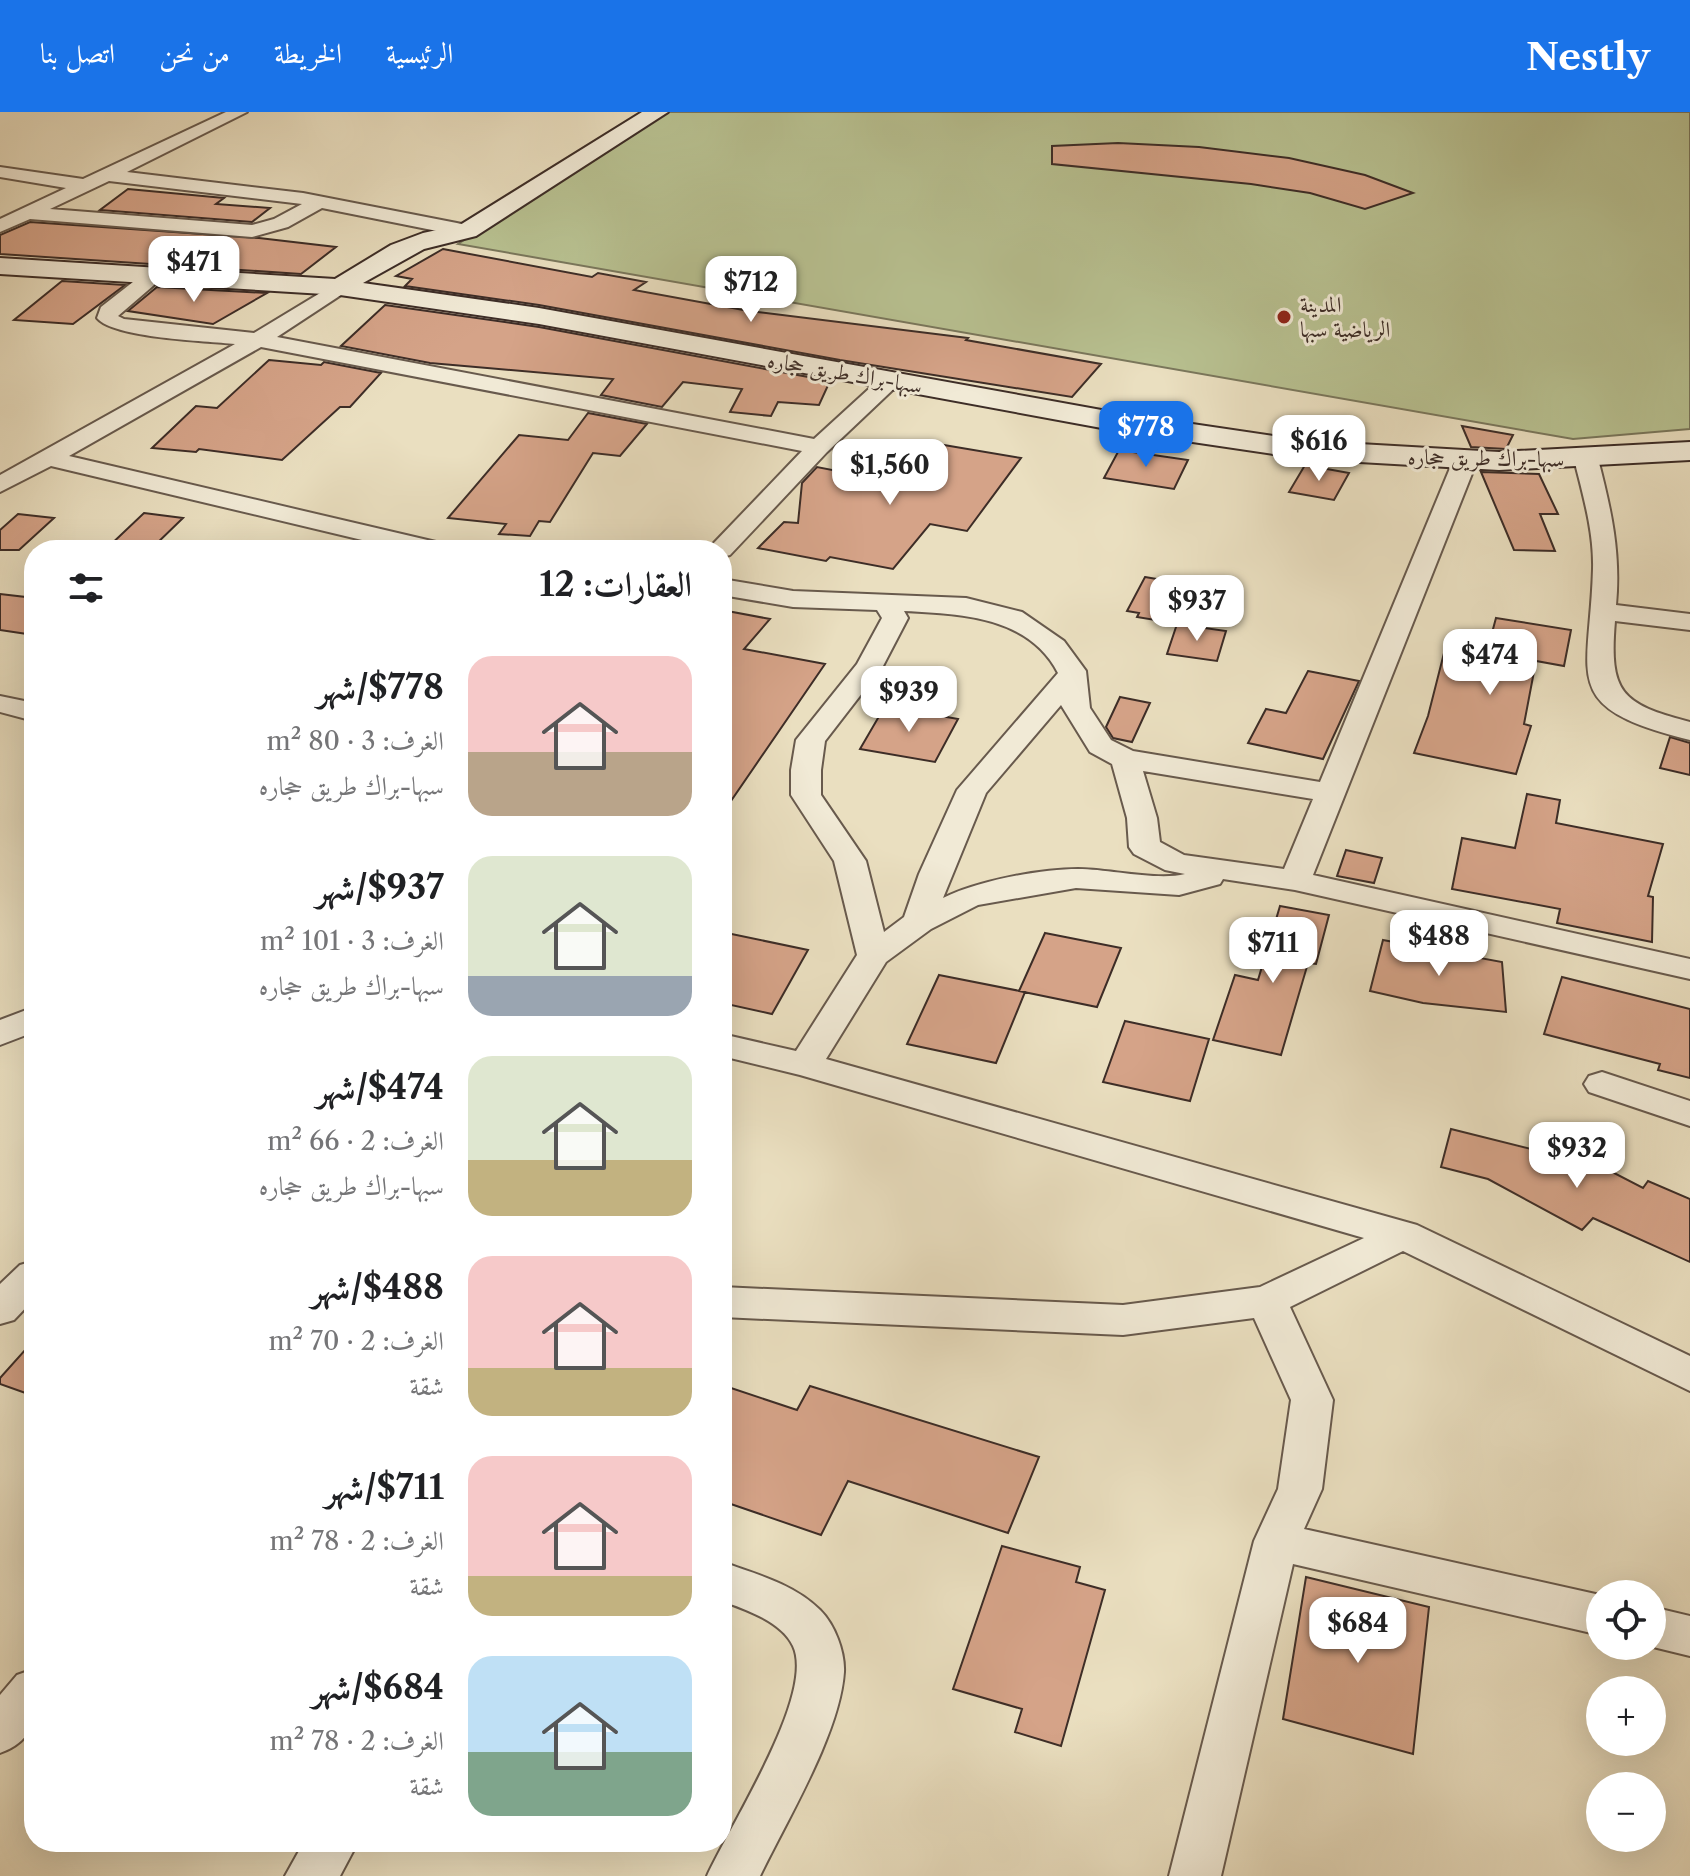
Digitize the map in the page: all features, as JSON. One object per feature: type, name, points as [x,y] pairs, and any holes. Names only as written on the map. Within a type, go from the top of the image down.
[{"type":"main road","points":[[340,287],[401,249],[433,236],[467,231],[657,112]]},
{"type":"main road","name":"سبها-براك طريق حجاره","points":[[0,266],[340,287],[539,316],[1118,422],[1307,450],[1465,461],[1586,459],[1690,451]]},
{"type":"street","points":[[0,226],[239,112]]},
{"type":"street","points":[[0,172],[85,185]]},
{"type":"street","points":[[107,175],[320,202],[467,231]]},
{"type":"street","points":[[28,213],[252,231],[281,223],[320,202]]},
{"type":"street","points":[[154,275],[108,311],[107,318],[119,325],[143,329],[258,340],[819,447]]},
{"type":"street","points":[[0,485],[258,340],[340,287]]},
{"type":"street","points":[[731,540],[819,447],[891,381]]},
{"type":"street","points":[[48,458],[394,540]]},
{"type":"street","points":[[1586,459],[1604,532],[1606,568],[1601,611],[1602,681],[1607,693],[1639,715],[1690,731]]},
{"type":"street","points":[[1295,880],[1465,461]]},
{"type":"street","points":[[732,589],[793,599],[966,606],[1013,618],[1054,647],[1072,675],[1076,708],[1100,746],[1125,759],[1330,793]]},
{"type":"street","points":[[874,955],[850,861],[806,795],[806,770],[811,740],[869,666],[895,618],[885,602]]},
{"type":"street","points":[[1601,611],[1690,622]]},
{"type":"street","points":[[919,922],[935,874],[972,790],[1072,675]]},
{"type":"street","points":[[0,704],[24,710]]},
{"type":"street","points":[[1125,759],[1142,818],[1145,847],[1176,863],[1295,880],[1690,969]]},
{"type":"street","points":[[805,1065],[874,955],[919,922],[968,898],[1076,878],[1179,885],[1227,872]]},
{"type":"street","points":[[732,1047],[805,1065],[1403,1235],[1690,1375]]},
{"type":"street","points":[[1602,1084],[1690,1114]]},
{"type":"street","points":[[732,1302],[1123,1320],[1267,1301],[1403,1235]]},
{"type":"street","points":[[0,1309],[24,1285]]},
{"type":"street","points":[[1195,1876],[1276,1541],[1300,1489],[1312,1400],[1267,1301]]},
{"type":"street","points":[[1276,1541],[1586,1612]]},
{"type":"street","points":[[732,1585],[771,1599],[794,1614],[819,1648],[823,1672],[809,1722],[733,1876]]},
{"type":"street","points":[[1666,1630],[1690,1636]]},
{"type":"street","points":[[0,1731],[24,1702]]},
{"type":"street","points":[[311,1876],[327,1852]]},
{"type":"green space","name":"المدينة الرياضية سبها","points":[[660,112],[1690,112],[1690,429],[1573,439],[458,244]]},
{"type":"building","points":[[1118,143],[1199,147],[1289,158],[1365,175],[1413,193],[1365,209],[1310,193],[1251,184],[1052,164],[1052,146]]},
{"type":"building","points":[[128,189],[224,198],[216,204],[270,208],[252,222],[100,210]]},
{"type":"building","points":[[30,222],[259,238],[336,247],[301,274],[0,254],[0,235]]},
{"type":"building","points":[[443,249],[592,277],[598,273],[646,282],[634,290],[749,311],[968,338],[966,340],[1101,364],[1072,397],[840,360],[539,305],[405,286],[412,279],[396,276]]},
{"type":"building","points":[[62,281],[125,285],[73,324],[14,320]]},
{"type":"building","points":[[157,287],[267,293],[213,324],[128,311]]},
{"type":"building","points":[[385,305],[539,327],[830,381],[819,405],[778,402],[771,416],[730,412],[742,389],[683,382],[662,407],[601,395],[613,379],[430,363],[341,346]]},
{"type":"building","points":[[269,360],[321,365],[324,362],[381,373],[350,407],[340,407],[282,460],[199,449],[196,452],[152,448],[196,406],[217,408]]},
{"type":"building","points":[[588,413],[647,424],[620,456],[593,453],[550,522],[539,521],[530,536],[499,534],[506,524],[448,518],[519,435],[568,440]]},
{"type":"building","points":[[1462,426],[1513,435],[1506,449],[1471,447]]},
{"type":"building","points":[[938,444],[1021,458],[967,531],[930,524],[893,569],[758,548],[784,522],[798,523],[802,483],[817,467],[904,484]]},
{"type":"building","points":[[1119,450],[1188,460],[1174,489],[1104,478]]},
{"type":"building","points":[[1305,465],[1349,473],[1334,500],[1289,492]]},
{"type":"building","points":[[1481,472],[1539,474],[1558,514],[1540,514],[1555,551],[1514,550]]},
{"type":"building","points":[[144,513],[183,518],[160,540],[116,540]]},
{"type":"building","points":[[18,514],[54,518],[30,540],[24,540],[24,545],[19,550],[0,550],[0,530]]},
{"type":"building","points":[[1145,577],[1186,584],[1167,622],[1137,617],[1139,613],[1127,611]]},
{"type":"building","points":[[0,594],[24,597],[24,634],[0,630]]},
{"type":"building","points":[[732,612],[770,619],[744,649],[825,664],[732,799]]},
{"type":"building","points":[[1496,618],[1571,630],[1564,666],[1536,661],[1524,724],[1531,726],[1516,774],[1414,753],[1428,716],[1444,653],[1485,659]]},
{"type":"building","points":[[1177,624],[1226,631],[1217,661],[1167,654]]},
{"type":"building","points":[[1308,671],[1359,681],[1323,759],[1248,743],[1266,709],[1286,713]]},
{"type":"building","points":[[1120,697],[1150,703],[1132,742],[1113,738],[1106,727]]},
{"type":"building","points":[[885,706],[958,719],[935,762],[860,749]]},
{"type":"building","points":[[1670,737],[1690,743],[1690,775],[1660,768]]},
{"type":"building","points":[[1527,794],[1560,800],[1556,823],[1663,844],[1648,896],[1653,897],[1652,942],[1557,923],[1560,909],[1452,889],[1462,838],[1515,848]]},
{"type":"building","points":[[1346,850],[1382,858],[1374,883],[1337,876]]},
{"type":"building","points":[[1280,906],[1329,915],[1316,964],[1308,963],[1281,1055],[1213,1040],[1235,975],[1258,980]]},
{"type":"building","points":[[1045,933],[1121,948],[1097,1007],[1019,991]]},
{"type":"building","points":[[732,934],[808,950],[772,1014],[732,1005]]},
{"type":"building","points":[[1383,940],[1502,962],[1506,1012],[1423,1003],[1370,991]]},
{"type":"building","points":[[939,975],[1025,992],[996,1063],[907,1044]]},
{"type":"building","points":[[1562,977],[1690,1009],[1690,1078],[1658,1070],[1660,1064],[1544,1034]]},
{"type":"building","points":[[1125,1021],[1209,1039],[1190,1101],[1103,1082]]},
{"type":"building","points":[[1451,1129],[1551,1154],[1560,1145],[1643,1188],[1648,1181],[1690,1199],[1690,1262],[1593,1218],[1582,1230],[1488,1179],[1441,1167]]},
{"type":"building","points":[[24,1351],[24,1392],[0,1384],[0,1378]]},
{"type":"building","points":[[810,1386],[1039,1457],[1008,1533],[848,1481],[821,1535],[732,1504],[732,1388],[797,1410]]},
{"type":"building","points":[[1002,1546],[1080,1567],[1076,1582],[1105,1590],[1061,1746],[1015,1732],[1022,1709],[953,1689]]},
{"type":"building","points":[[1306,1577],[1429,1607],[1413,1754],[1283,1719]]},
{"type":"place","name":"المدينة الرياضية سبها","points":[[1284,317]]}]
